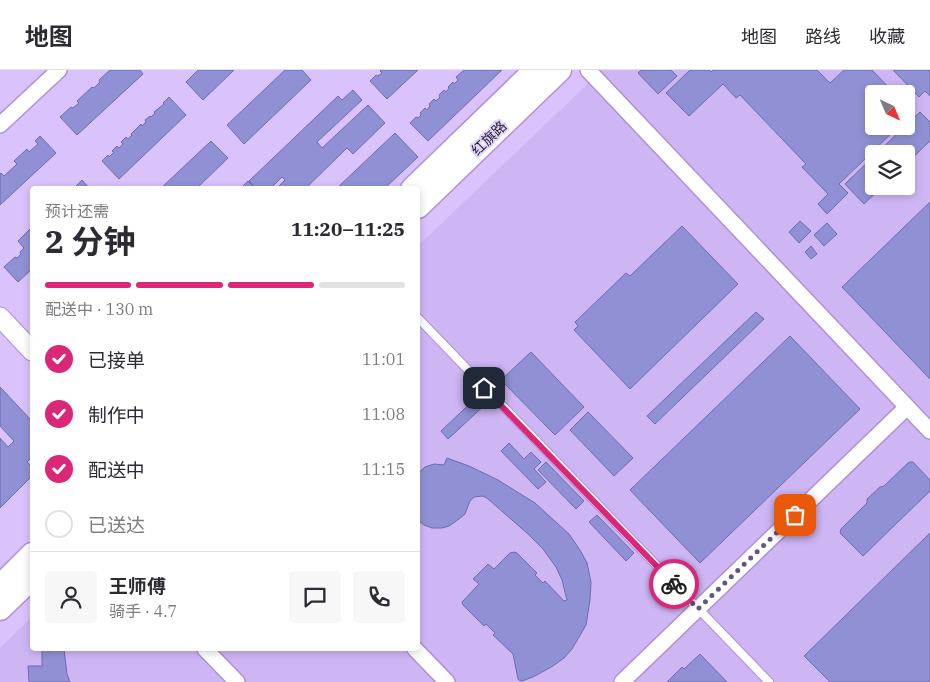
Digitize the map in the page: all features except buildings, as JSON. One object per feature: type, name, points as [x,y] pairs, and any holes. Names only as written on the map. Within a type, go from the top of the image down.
[{"type":"main road","name":"红旗路","points":[[415,186],[535,70]]},
{"type":"main road","name":"红旗路","points":[[420,205],[560,70]]},
{"type":"main road","points":[[0,586],[30,556]]},
{"type":"main road","points":[[0,609],[30,580]]},
{"type":"street","points":[[0,125],[59,70]]},
{"type":"street","points":[[588,70],[930,431]]},
{"type":"street","points":[[0,317],[30,349]]},
{"type":"street","points":[[622,682],[907,407]]},
{"type":"street","points":[[207,651],[237,682]]},
{"type":"street","points":[[417,651],[446,682]]},
{"type":"lane","points":[[420,320],[769,682]]},
{"type":"shaded area","points":[[602,70],[930,70],[930,682],[0,682],[0,648],[30,619],[30,651],[420,651],[420,244]]},
{"type":"way so far","points":[[674,584],[698,609],[795,515]]},
{"type":"route","points":[[484,388],[674,584]]}]
